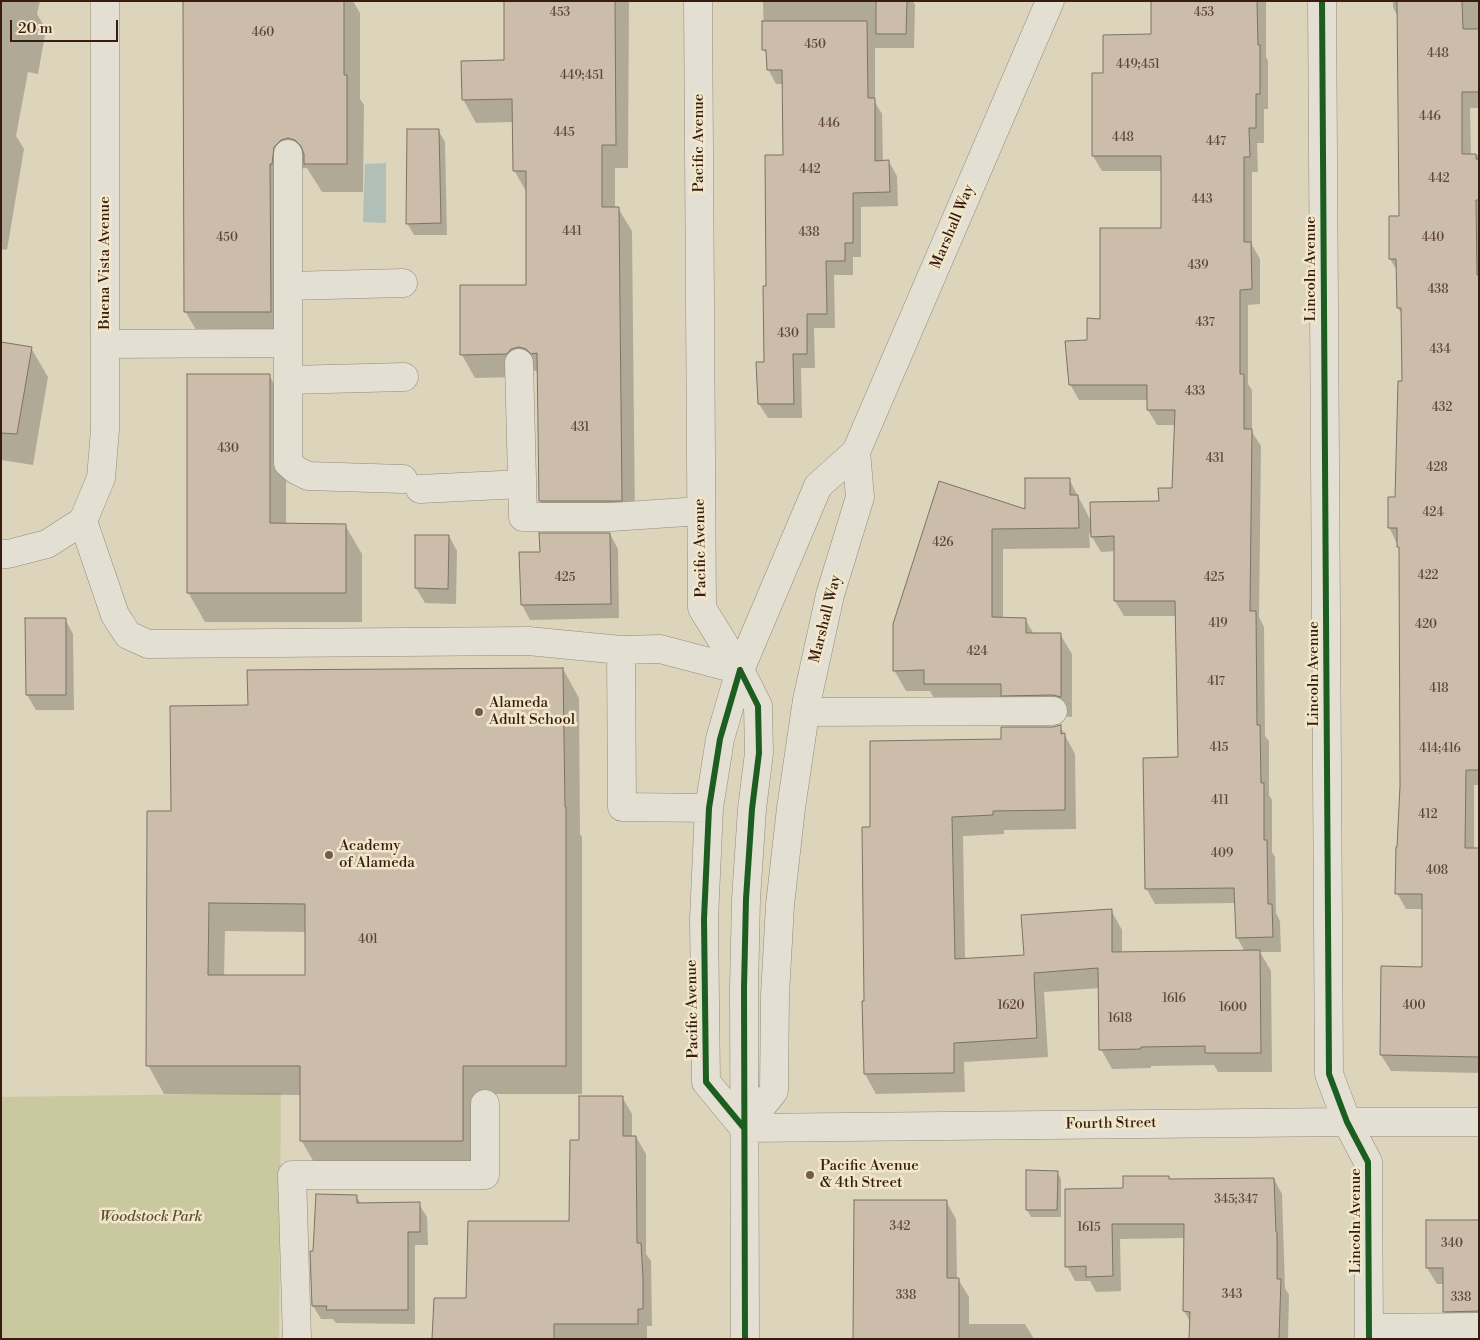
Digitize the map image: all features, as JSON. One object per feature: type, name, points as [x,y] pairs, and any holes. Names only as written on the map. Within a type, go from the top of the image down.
[{"type":"street","name":"Buena Vista Avenue","points":[[83,521],[101,478],[105,430],[105,1]]},
{"type":"street","name":"Pacific Avenue","points":[[698,1],[702,608],[740,670],[720,739],[709,808],[704,919],[706,1082],[744,1128]]},
{"type":"street","name":"Marshall Way","points":[[740,670],[818,486],[856,452],[1050,1]]},
{"type":"street","name":"Lincoln Avenue","points":[[1322,1],[1329,1074],[1347,1122],[1368,1162],[1369,1333]]},
{"type":"street","points":[[288,154],[288,463],[296,470],[308,476],[411,484],[522,484]]},
{"type":"street","points":[[288,286],[404,283]]},
{"type":"street","points":[[105,344],[288,343]]},
{"type":"street","points":[[519,363],[523,516],[611,517],[701,511]]},
{"type":"street","points":[[288,380],[404,377]]},
{"type":"street","name":"Marshall Way","points":[[806,706],[830,595],[860,497],[856,452]]},
{"type":"street","points":[[1,554],[47,544],[83,521],[115,615],[128,635],[148,644],[528,641],[621,650],[660,649],[740,670],[758,706],[759,753],[752,809],[746,899],[744,988],[745,1339]]},
{"type":"street","points":[[621,650],[622,807],[709,808]]},
{"type":"street","points":[[744,1128],[774,1091],[775,995],[780,905],[791,808],[806,706],[1053,711]]},
{"type":"street","points":[[297,1333],[292,1175],[485,1175],[485,1104]]},
{"type":"street","name":"Fourth Street","points":[[744,1128],[1479,1122]]},
{"type":"street","points":[[1369,1333],[1479,1327]]},
{"type":"green space","name":"Woodstock Park","points":[[281,1093],[279,1339],[1,1339],[1,1097]]},
{"type":"shaded area","points":[[386,163],[386,223],[363,222],[365,164]]},
{"type":"building","points":[[183,1],[344,1],[344,75],[347,75],[347,164],[304,164],[304,154],[301,146],[295,140],[288,138],[281,140],[274,147],[272,164],[270,164],[271,312],[184,312]]},
{"type":"building","points":[[504,1],[615,1],[616,145],[602,145],[602,207],[619,207],[622,501],[539,501],[537,353],[531,354],[526,349],[519,347],[511,349],[507,354],[460,355],[460,285],[526,285],[526,171],[513,171],[512,99],[462,100],[461,61],[504,60]]},
{"type":"building","points":[[876,1],[907,1],[906,34],[876,34]]},
{"type":"building","points":[[1151,1],[1257,1],[1258,45],[1260,45],[1260,94],[1256,94],[1256,128],[1249,128],[1250,157],[1244,157],[1244,242],[1251,242],[1252,289],[1240,290],[1240,374],[1244,374],[1244,429],[1252,429],[1250,611],[1256,611],[1257,725],[1260,725],[1261,783],[1264,783],[1264,840],[1267,840],[1268,904],[1272,904],[1273,937],[1236,938],[1234,888],[1145,889],[1143,758],[1178,757],[1175,601],[1114,601],[1114,536],[1091,537],[1090,502],[1159,501],[1158,488],[1172,488],[1175,410],[1147,410],[1147,385],[1069,385],[1065,341],[1087,340],[1087,318],[1100,319],[1100,228],[1161,228],[1161,156],[1092,156],[1092,73],[1103,73],[1103,35],[1151,34]]},
{"type":"building","points":[[1397,1],[1462,1],[1463,29],[1479,29],[1479,92],[1462,92],[1462,154],[1476,154],[1476,159],[1479,159],[1479,200],[1476,200],[1477,275],[1479,275],[1479,770],[1466,770],[1465,848],[1479,848],[1479,1057],[1380,1055],[1381,966],[1422,967],[1422,894],[1395,894],[1400,786],[1399,547],[1397,547],[1397,528],[1388,528],[1388,497],[1395,497],[1398,381],[1402,381],[1401,308],[1397,308],[1396,259],[1389,259],[1389,216],[1399,216]]},
{"type":"building","points":[[762,21],[867,21],[868,98],[875,98],[875,161],[889,160],[890,192],[853,193],[853,243],[845,243],[845,261],[826,261],[827,314],[807,314],[807,354],[793,354],[794,404],[758,404],[756,362],[764,362],[763,286],[766,286],[765,155],[783,155],[782,70],[767,70],[766,50],[762,50]]},
{"type":"building","points":[[407,129],[439,129],[441,223],[406,224]]},
{"type":"building","points":[[1,342],[32,347],[17,434],[1,433]]},
{"type":"building","points":[[187,374],[270,374],[270,523],[346,524],[346,593],[187,593]]},
{"type":"building","points":[[1025,478],[1070,478],[1070,495],[1078,495],[1079,528],[992,529],[992,617],[1026,618],[1026,633],[1061,633],[1061,697],[1053,695],[1001,696],[1001,684],[924,684],[924,670],[893,671],[893,624],[939,481],[1025,509]]},
{"type":"building","points":[[539,533],[610,533],[611,604],[521,605],[519,552],[540,552]]},
{"type":"building","points":[[415,535],[449,535],[448,589],[415,588]]},
{"type":"building","points":[[25,618],[66,618],[66,695],[26,695]]},
{"type":"building","points":[[563,668],[566,807],[566,1066],[463,1066],[463,1141],[300,1141],[300,1066],[146,1066],[147,811],[171,811],[170,706],[248,705],[247,670]],"holes":[[[209,903],[305,904],[305,975],[208,975]]]},
{"type":"building","points":[[1061,725],[1061,734],[1065,733],[1065,810],[993,811],[993,815],[952,817],[955,959],[1024,955],[1021,915],[1112,909],[1112,952],[1260,950],[1261,1053],[1205,1053],[1205,1046],[1099,1050],[1098,968],[1034,973],[1037,1038],[954,1043],[954,1073],[864,1074],[862,827],[870,827],[870,741],[1001,739],[1001,727],[1053,727]]},
{"type":"building","points":[[579,1096],[623,1096],[623,1136],[636,1136],[637,1243],[641,1243],[643,1278],[643,1309],[638,1309],[638,1324],[554,1324],[554,1339],[432,1339],[434,1298],[466,1298],[468,1221],[569,1221],[570,1140],[579,1140]]},
{"type":"building","points":[[1026,1170],[1058,1171],[1057,1210],[1026,1210]]},
{"type":"building","points":[[1123,1176],[1169,1176],[1169,1179],[1274,1178],[1277,1279],[1281,1279],[1279,1339],[1189,1339],[1190,1312],[1183,1311],[1184,1224],[1112,1224],[1113,1276],[1086,1277],[1086,1266],[1065,1267],[1065,1189],[1123,1188]]},
{"type":"building","points":[[316,1194],[357,1195],[357,1203],[420,1202],[420,1232],[408,1232],[408,1310],[326,1310],[327,1306],[312,1306],[310,1251],[313,1251]]},
{"type":"building","points":[[854,1200],[947,1200],[947,1278],[959,1278],[959,1339],[853,1339]]},
{"type":"building","points":[[1426,1220],[1479,1220],[1479,1311],[1443,1312],[1443,1268],[1426,1268]]},
{"type":"cycle path","points":[[1322,1],[1329,1074],[1347,1122],[1368,1162],[1369,1339]]},
{"type":"cycle path","points":[[740,670],[758,706],[759,753],[752,809],[746,899],[744,988],[745,1339]]},
{"type":"cycle path","points":[[740,670],[720,739],[709,808],[704,919],[706,1082],[744,1128]]},
{"type":"place","name":"Alameda Adult School","points":[[479,712]]},
{"type":"place","name":"Academy of Alameda","points":[[329,855]]},
{"type":"place","name":"Pacific Avenue & 4th Street","points":[[810,1175]]}]
